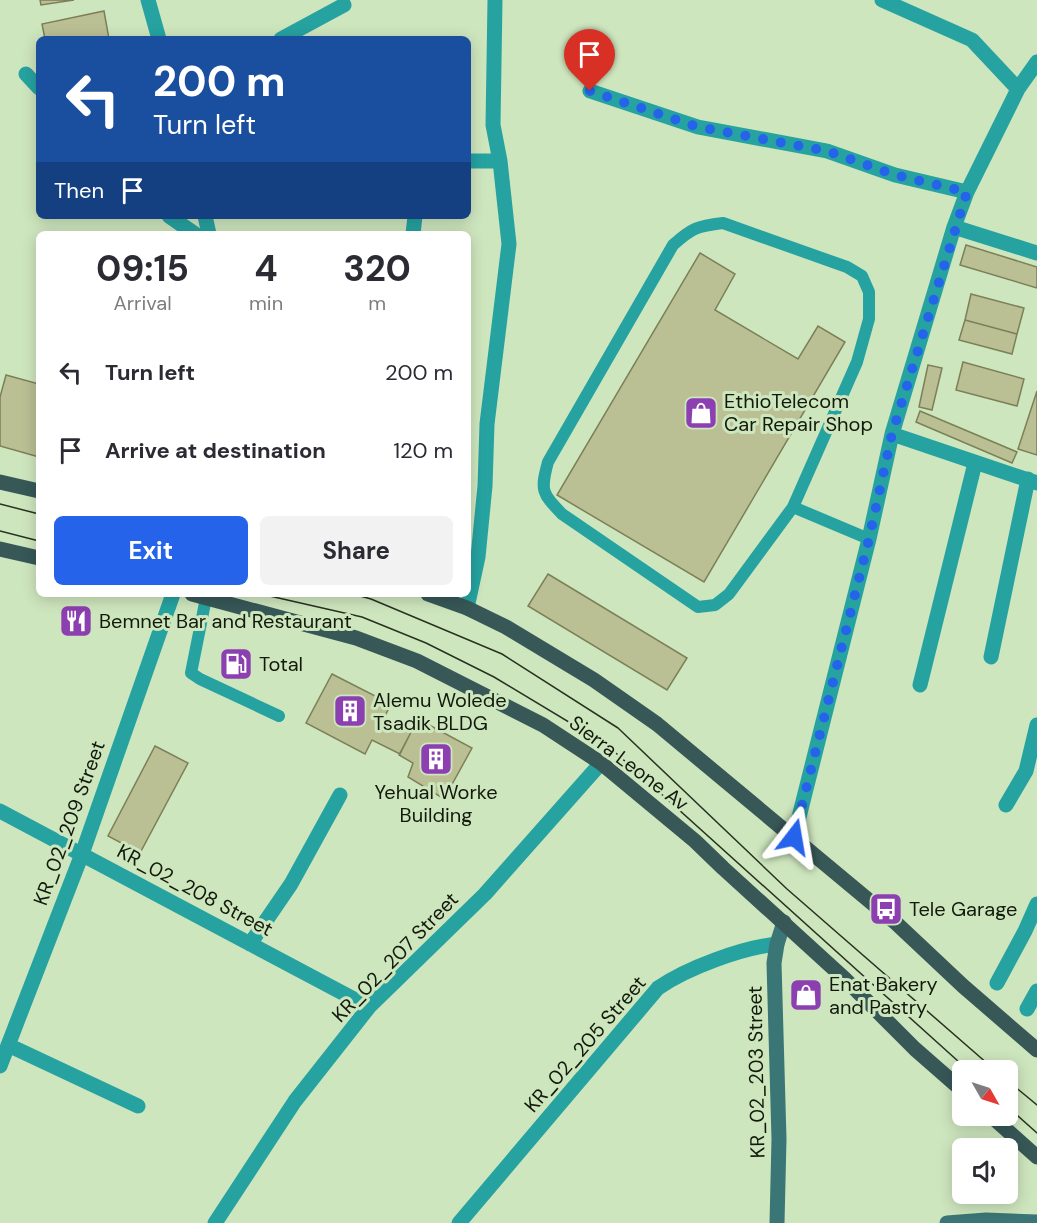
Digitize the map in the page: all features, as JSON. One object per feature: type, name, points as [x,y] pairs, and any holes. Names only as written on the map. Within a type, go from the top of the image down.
[{"type":"main road","points":[[0,482],[36,490]]},
{"type":"main road","points":[[0,549],[36,557]]},
{"type":"main road","name":"Sierra Leone Av","points":[[203,597],[356,638],[417,661],[543,725],[601,763],[695,841],[845,979],[915,1049],[952,1082]]},
{"type":"main road","points":[[436,597],[467,608],[506,627],[594,680],[648,717],[896,923],[963,986],[1037,1050]]},
{"type":"main road","points":[[1002,1126],[1037,1157]]},
{"type":"street","points":[[148,0],[158,36]]},
{"type":"street","points":[[471,590],[478,558],[485,486],[487,424],[509,244],[494,125],[495,0]]},
{"type":"street","points":[[882,0],[972,40],[1018,89]]},
{"type":"street","points":[[286,36],[344,5]]},
{"type":"street","points":[[794,837],[869,539],[892,434],[954,227],[967,192],[1018,89],[1037,62]]},
{"type":"street","points":[[26,74],[36,85]]},
{"type":"street","points":[[590,91],[698,127],[827,151],[895,175],[967,192]]},
{"type":"street","points":[[471,161],[500,160]]},
{"type":"street","points":[[173,219],[191,231]]},
{"type":"street","points":[[954,227],[1037,253]]},
{"type":"street","points":[[892,434],[1033,481],[991,657]]},
{"type":"street","points":[[920,686],[975,463]]},
{"type":"street","name":"KR_02_209 Street","points":[[0,1063],[82,854],[172,597]]},
{"type":"street","points":[[467,608],[469,597]]},
{"type":"street","points":[[1006,805],[1026,771],[1037,725]]},
{"type":"street","name":"KR_02_207 Street","points":[[215,1223],[295,1101],[369,1007],[485,894],[601,763]]},
{"type":"street","points":[[250,944],[291,884],[340,795]]},
{"type":"street","name":"KR_02_208 Street","points":[[0,811],[369,1007]]},
{"type":"street","points":[[997,983],[1037,904]]},
{"type":"street","name":"KR_02_203 Street","points":[[777,1223],[779,1139],[774,963],[784,922]]},
{"type":"street","name":"KR_02_205 Street","points":[[459,1223],[658,988],[674,977],[755,946],[777,944]]},
{"type":"street","points":[[1027,1009],[1037,991]]},
{"type":"street","points":[[8,1045],[138,1106]]},
{"type":"street","points":[[947,1223],[986,1220],[1037,1222]]},
{"type":"lane","points":[[723,223],[847,267],[862,276],[869,292],[869,319],[857,362],[793,507],[729,594],[715,605],[698,607],[562,514],[547,498],[542,483],[548,462],[673,245],[690,230],[723,223]]},
{"type":"lane","points":[[793,507],[869,539]]},
{"type":"lane","points":[[199,597],[191,673],[279,716]]},
{"type":"building","points":[[40,0],[74,0],[41,5]]},
{"type":"building","points":[[104,11],[108,36],[44,36],[42,24]]},
{"type":"building","points":[[966,245],[1037,267],[1037,288],[960,265]]},
{"type":"building","points":[[700,253],[735,274],[715,310],[798,359],[818,326],[845,342],[704,582],[557,495]]},
{"type":"building","points":[[971,294],[1024,308],[1017,334],[965,320]]},
{"type":"building","points":[[965,320],[1017,334],[1012,354],[959,340]]},
{"type":"building","points":[[963,362],[1024,379],[1017,406],[956,390]]},
{"type":"building","points":[[928,365],[942,368],[932,410],[919,407]]},
{"type":"building","points":[[6,375],[36,383],[36,456],[0,446],[0,397]]},
{"type":"building","points":[[1037,391],[1037,455],[1018,449]]},
{"type":"building","points":[[920,411],[1017,452],[1012,463],[916,422]]},
{"type":"building","points":[[548,574],[687,658],[667,690],[528,606]]},
{"type":"building","name":"Alemu Wolede Tsadik BLDG","points":[[332,674],[391,704],[384,718],[411,732],[400,754],[372,740],[365,754],[306,723]]},
{"type":"building","name":"Yehual Worke Building","points":[[418,719],[472,748],[444,799],[408,777],[413,763],[399,755]]},
{"type":"building","points":[[155,746],[188,763],[140,853],[108,836]]},
{"type":"tram line","points":[[0,504],[36,513]]},
{"type":"tram line","points":[[0,531],[36,540]]},
{"type":"tram line","points":[[274,597],[362,617],[426,643],[494,677],[607,745],[957,1060]]},
{"type":"tram line","points":[[364,597],[502,654],[618,728],[787,889],[983,1060]]},
{"type":"tram line","points":[[1018,1089],[1037,1105]]},
{"type":"tram line","points":[[1018,1116],[1037,1133]]},
{"type":"place","name":"EthioTelecom Car Repair Shop","points":[[701,413]]},
{"type":"place","name":"Bemnet Bar and Restaurant","points":[[76,621]]},
{"type":"place","name":"Total","points":[[236,664]]},
{"type":"place","name":"Alemu Wolede Tsadik BLDG","points":[[350,711]]},
{"type":"place","name":"Yehual Worke Building","points":[[436,759]]},
{"type":"place","name":"Tele Garage","points":[[886,909]]},
{"type":"place","name":"Enat Bakery and Pastry","points":[[806,995]]},
{"type":"route","points":[[590,91],[698,127],[827,151],[895,175],[967,192],[954,227],[892,434],[869,539],[794,837]]}]
